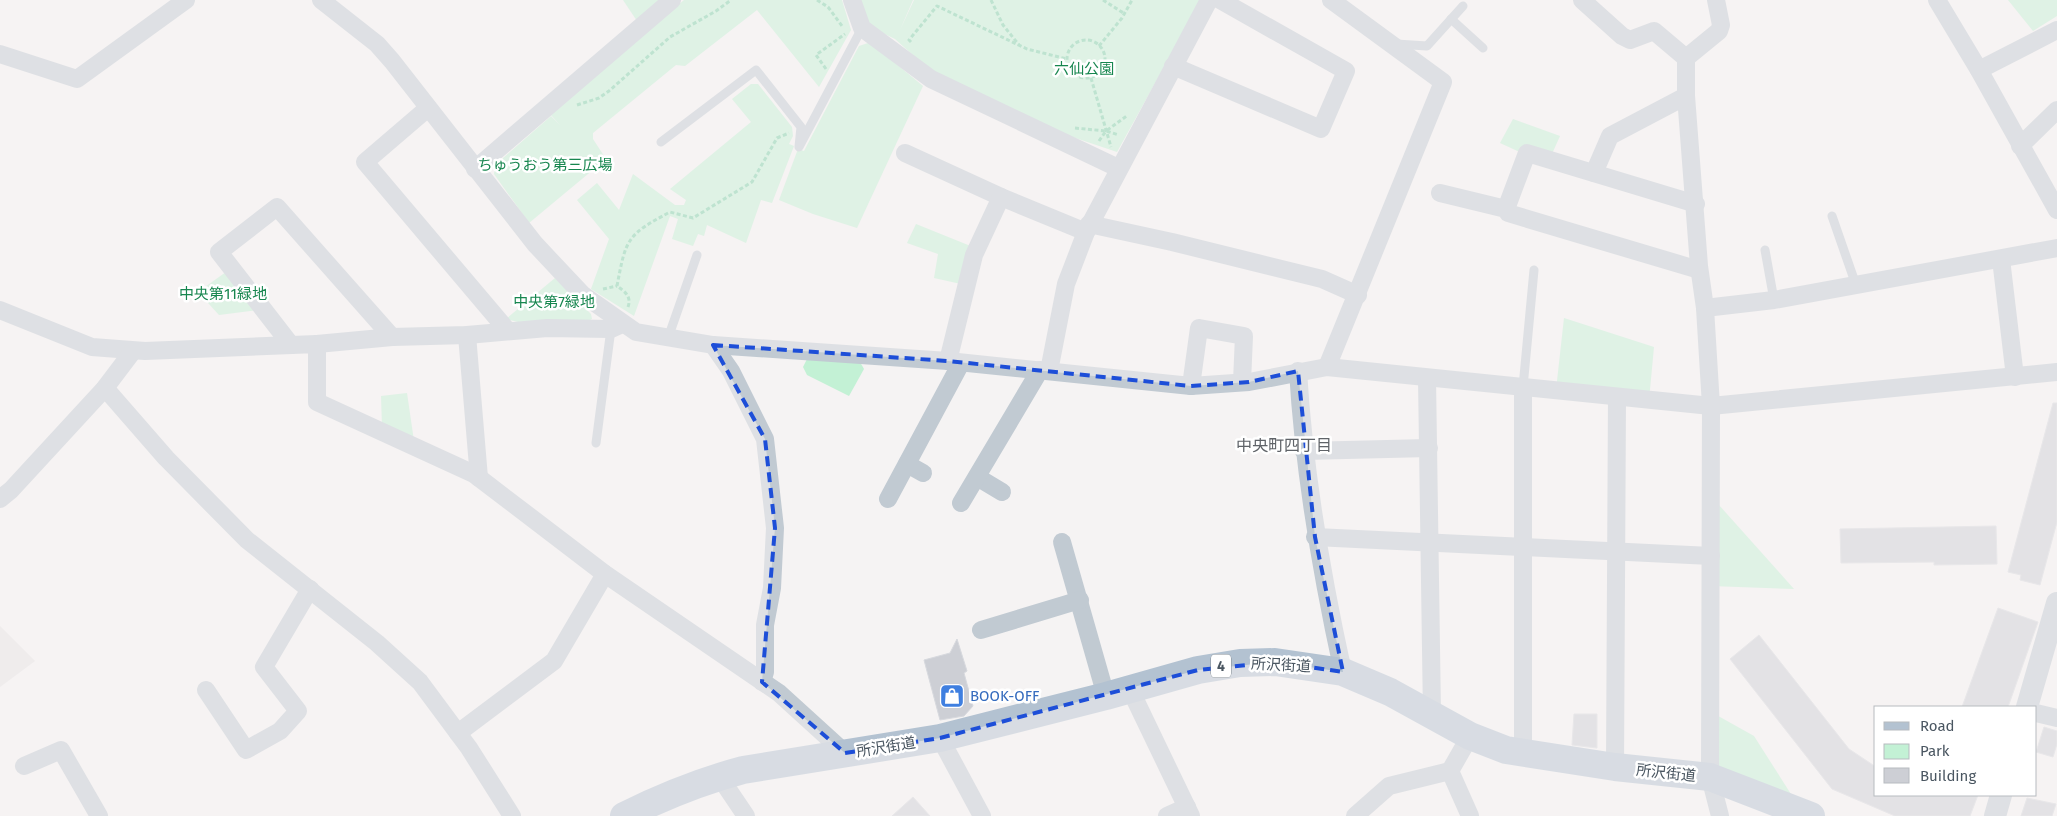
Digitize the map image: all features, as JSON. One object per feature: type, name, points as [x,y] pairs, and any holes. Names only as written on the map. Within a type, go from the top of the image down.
[{"type":"main road","name":"所沢街道","points":[[624,816],[657,800],[719,776],[765,765],[940,738],[1118,693],[1198,670],[1240,663],[1275,662],[1343,672],[1390,692],[1470,736],[1506,750],[1615,767],[1710,777],[1811,816]]},
{"type":"street","points":[[0,54],[77,79],[186,0]]},
{"type":"street","points":[[321,0],[376,44],[401,72],[522,229],[582,294],[617,327]]},
{"type":"street","points":[[475,170],[672,0]]},
{"type":"street","points":[[852,0],[858,34],[931,79],[1118,168]]},
{"type":"street","points":[[961,503],[1044,371],[1066,284],[1088,228],[1118,168],[1209,0]]},
{"type":"street","points":[[1173,66],[1321,129],[1346,71],[1220,0]]},
{"type":"street","points":[[1327,367],[1358,295],[1443,82],[1331,0]]},
{"type":"street","points":[[1582,0],[1622,36],[1630,40],[1654,31],[1686,58],[1686,96],[1696,204],[1699,270],[1705,308],[1711,406],[1710,777],[1720,816]]},
{"type":"street","points":[[1686,58],[1719,31],[1721,25],[1716,0]]},
{"type":"street","points":[[1937,0],[1979,70],[2057,210]]},
{"type":"street","points":[[1979,70],[2057,30]]},
{"type":"street","points":[[1594,173],[1610,136],[1686,96]]},
{"type":"street","points":[[428,108],[365,162],[507,330]]},
{"type":"street","points":[[2020,146],[2057,110]]},
{"type":"street","points":[[905,153],[1001,197],[1088,228],[1172,242],[1322,279],[1358,295]]},
{"type":"street","points":[[1696,204],[1527,153],[1506,208],[1508,213],[1699,270]]},
{"type":"street","points":[[1440,193],[1506,208]]},
{"type":"street","points":[[888,499],[907,464],[954,362],[974,255],[1001,197]]},
{"type":"street","points":[[291,345],[219,252],[277,207],[392,337]]},
{"type":"street","points":[[1705,308],[1774,300],[2057,248]]},
{"type":"street","points":[[2001,259],[2015,376]]},
{"type":"street","points":[[0,310],[92,347],[133,351],[317,344],[392,337],[466,335],[547,328],[617,327],[713,345],[954,362],[1190,386],[1242,382],[1327,367],[1711,406],[2057,372]]},
{"type":"street","points":[[1190,386],[1199,328],[1244,336],[1242,382]]},
{"type":"street","points":[[466,335],[479,478]]},
{"type":"street","points":[[317,344],[317,402],[479,478],[605,574],[778,693],[845,753]]},
{"type":"street","points":[[713,345],[731,371],[764,439],[776,528],[772,588],[765,626],[765,672],[762,682]]},
{"type":"street","points":[[0,499],[11,490],[105,388],[133,351]]},
{"type":"street","points":[[1298,371],[1304,451],[1315,537],[1343,672]]},
{"type":"street","points":[[1427,378],[1431,543],[1432,715]]},
{"type":"street","points":[[1523,387],[1523,754]]},
{"type":"street","points":[[105,388],[166,458],[247,540],[377,643],[420,682],[458,733],[512,816]]},
{"type":"street","points":[[1615,767],[1617,397]]},
{"type":"street","points":[[1304,451],[1429,448]]},
{"type":"street","points":[[907,464],[923,473]]},
{"type":"street","points":[[977,476],[1002,492]]},
{"type":"street","points":[[1315,537],[1711,556]]},
{"type":"street","points":[[1062,542],[1080,600],[1118,693],[1189,812],[1167,816]]},
{"type":"street","points":[[458,733],[554,661],[605,574]]},
{"type":"street","points":[[206,690],[246,750],[280,731],[298,711],[264,667],[310,589]]},
{"type":"street","points":[[981,630],[1080,600]]},
{"type":"street","points":[[2027,706],[2056,613]]},
{"type":"street","points":[[2037,713],[2057,718]]},
{"type":"street","points":[[1356,816],[1389,786],[1450,771],[1470,736]]},
{"type":"street","points":[[940,738],[982,816]]},
{"type":"street","points":[[24,766],[61,750],[99,816]]},
{"type":"street","points":[[1450,771],[1470,816]]},
{"type":"street","points":[[719,776],[746,816]]},
{"type":"street","points":[[1994,816],[2001,796]]},
{"type":"lane","points":[[1392,43],[1427,46],[1463,6]]},
{"type":"lane","points":[[1451,19],[1483,48]]},
{"type":"lane","points":[[661,142],[756,70],[801,127],[799,147],[858,34]]},
{"type":"lane","points":[[1832,216],[1856,285]]},
{"type":"lane","points":[[1765,250],[1774,300]]},
{"type":"lane","points":[[668,338],[697,255]]},
{"type":"lane","points":[[1523,387],[1534,270]]},
{"type":"lane","points":[[596,443],[617,327]]},
{"type":"path","points":[[554,101],[561,108],[599,98],[670,38],[716,12],[731,0]]},
{"type":"path","points":[[817,0],[831,12],[842,26],[844,34]]},
{"type":"path","points":[[991,0],[1003,25],[1019,45]]},
{"type":"path","points":[[1104,0],[1125,14]]},
{"type":"path","points":[[1099,46],[1125,14],[1132,0]]},
{"type":"path","points":[[916,47],[910,40],[937,6],[1019,45],[1051,57],[1067,59]]},
{"type":"path","points":[[834,80],[816,55],[844,34],[858,34]]},
{"type":"path","points":[[1090,41],[1099,46],[1104,53],[1104,65],[1101,71],[1091,78],[1075,75],[1068,66],[1067,59],[1070,50],[1078,42],[1090,41]]},
{"type":"path","points":[[1091,78],[1118,168]]},
{"type":"path","points":[[1069,127],[1106,131],[1133,111]]},
{"type":"path","points":[[617,327],[630,302],[627,293],[617,286],[623,250],[638,230],[670,212],[693,218],[752,182],[777,138],[801,127]]},
{"type":"highlighted area","points":[[713,345],[948,361],[1191,386],[1249,382],[1298,371],[1315,537],[1343,672],[1275,662],[1198,670],[940,738],[845,753],[762,682],[775,528],[765,439]]},
{"type":"shaded area","points":[[0,626],[35,661],[0,687]]},
{"type":"green space","points":[[623,0],[662,0],[637,21]]},
{"type":"green space","name":"ちゅうおう第三広場","points":[[684,0],[842,0],[851,30],[819,87],[757,10],[685,66],[676,65],[593,133],[593,139],[606,159],[529,223],[494,174],[495,165],[551,116],[560,125],[550,114]]},
{"type":"green space","name":"六仙公園","points":[[858,0],[913,0],[900,30],[914,0],[1201,0],[1117,152],[1034,124],[935,75],[895,39],[866,25]]},
{"type":"green space","points":[[2008,0],[2057,0],[2057,16],[2033,31]]},
{"type":"green space","points":[[868,43],[877,48],[923,86],[857,228],[813,214],[779,200],[798,149],[804,151],[859,46]]},
{"type":"green space","points":[[751,84],[758,84],[792,127],[793,136],[789,144],[794,146],[772,203],[761,200],[746,243],[707,225],[704,236],[698,234],[693,246],[672,239],[678,219],[670,216],[634,316],[591,289],[609,239],[577,200],[597,183],[619,210],[633,174],[675,205],[684,205],[686,200],[670,189],[751,122],[732,99]]},
{"type":"green space","points":[[1513,119],[1560,136],[1551,156],[1524,154],[1500,143]]},
{"type":"green space","points":[[916,224],[973,247],[961,284],[934,278],[938,254],[907,243]]},
{"type":"green space","name":"中央第11緑地","points":[[226,272],[258,310],[219,315],[198,292]]},
{"type":"green space","name":"中央第7緑地","points":[[555,278],[591,314],[592,319],[588,321],[518,322],[506,319]]},
{"type":"green space","points":[[1564,318],[1654,347],[1649,400],[1556,390]]},
{"type":"green space","points":[[807,359],[860,362],[864,369],[849,396],[807,375],[803,367]]},
{"type":"green space","points":[[407,393],[414,441],[382,426],[381,396]]},
{"type":"green space","points":[[1710,495],[1794,589],[1711,586]]},
{"type":"green space","points":[[1711,712],[1754,736],[1803,813],[1710,777]]},
{"type":"building","points":[[2053,403],[2057,403],[2057,522],[2040,585],[2020,580],[2021,575],[2008,572]]},
{"type":"building","points":[[1996,526],[1997,564],[1934,565],[1934,562],[1841,563],[1840,529]]},
{"type":"building","points":[[1998,608],[2038,622],[2008,706],[1962,706]]},
{"type":"building","points":[[1759,635],[1849,749],[1874,766],[1874,796],[1978,796],[1970,816],[1895,816],[1832,789],[1730,659]]},
{"type":"building","points":[[957,639],[967,671],[964,673],[973,706],[964,716],[940,720],[924,660],[950,653]]},
{"type":"building","points":[[1574,714],[1597,714],[1597,748],[1572,745]]},
{"type":"building","points":[[2044,727],[2057,731],[2057,744],[2053,757],[2037,752]]},
{"type":"building","points":[[913,797],[930,816],[892,816]]},
{"type":"building","points":[[2027,798],[2056,804],[2052,816],[2021,816]]},
{"type":"place","name":"BOOK-OFF","points":[[952,696]]},
{"type":"district","name":"中央町四丁目","points":[[1284,445]]}]
